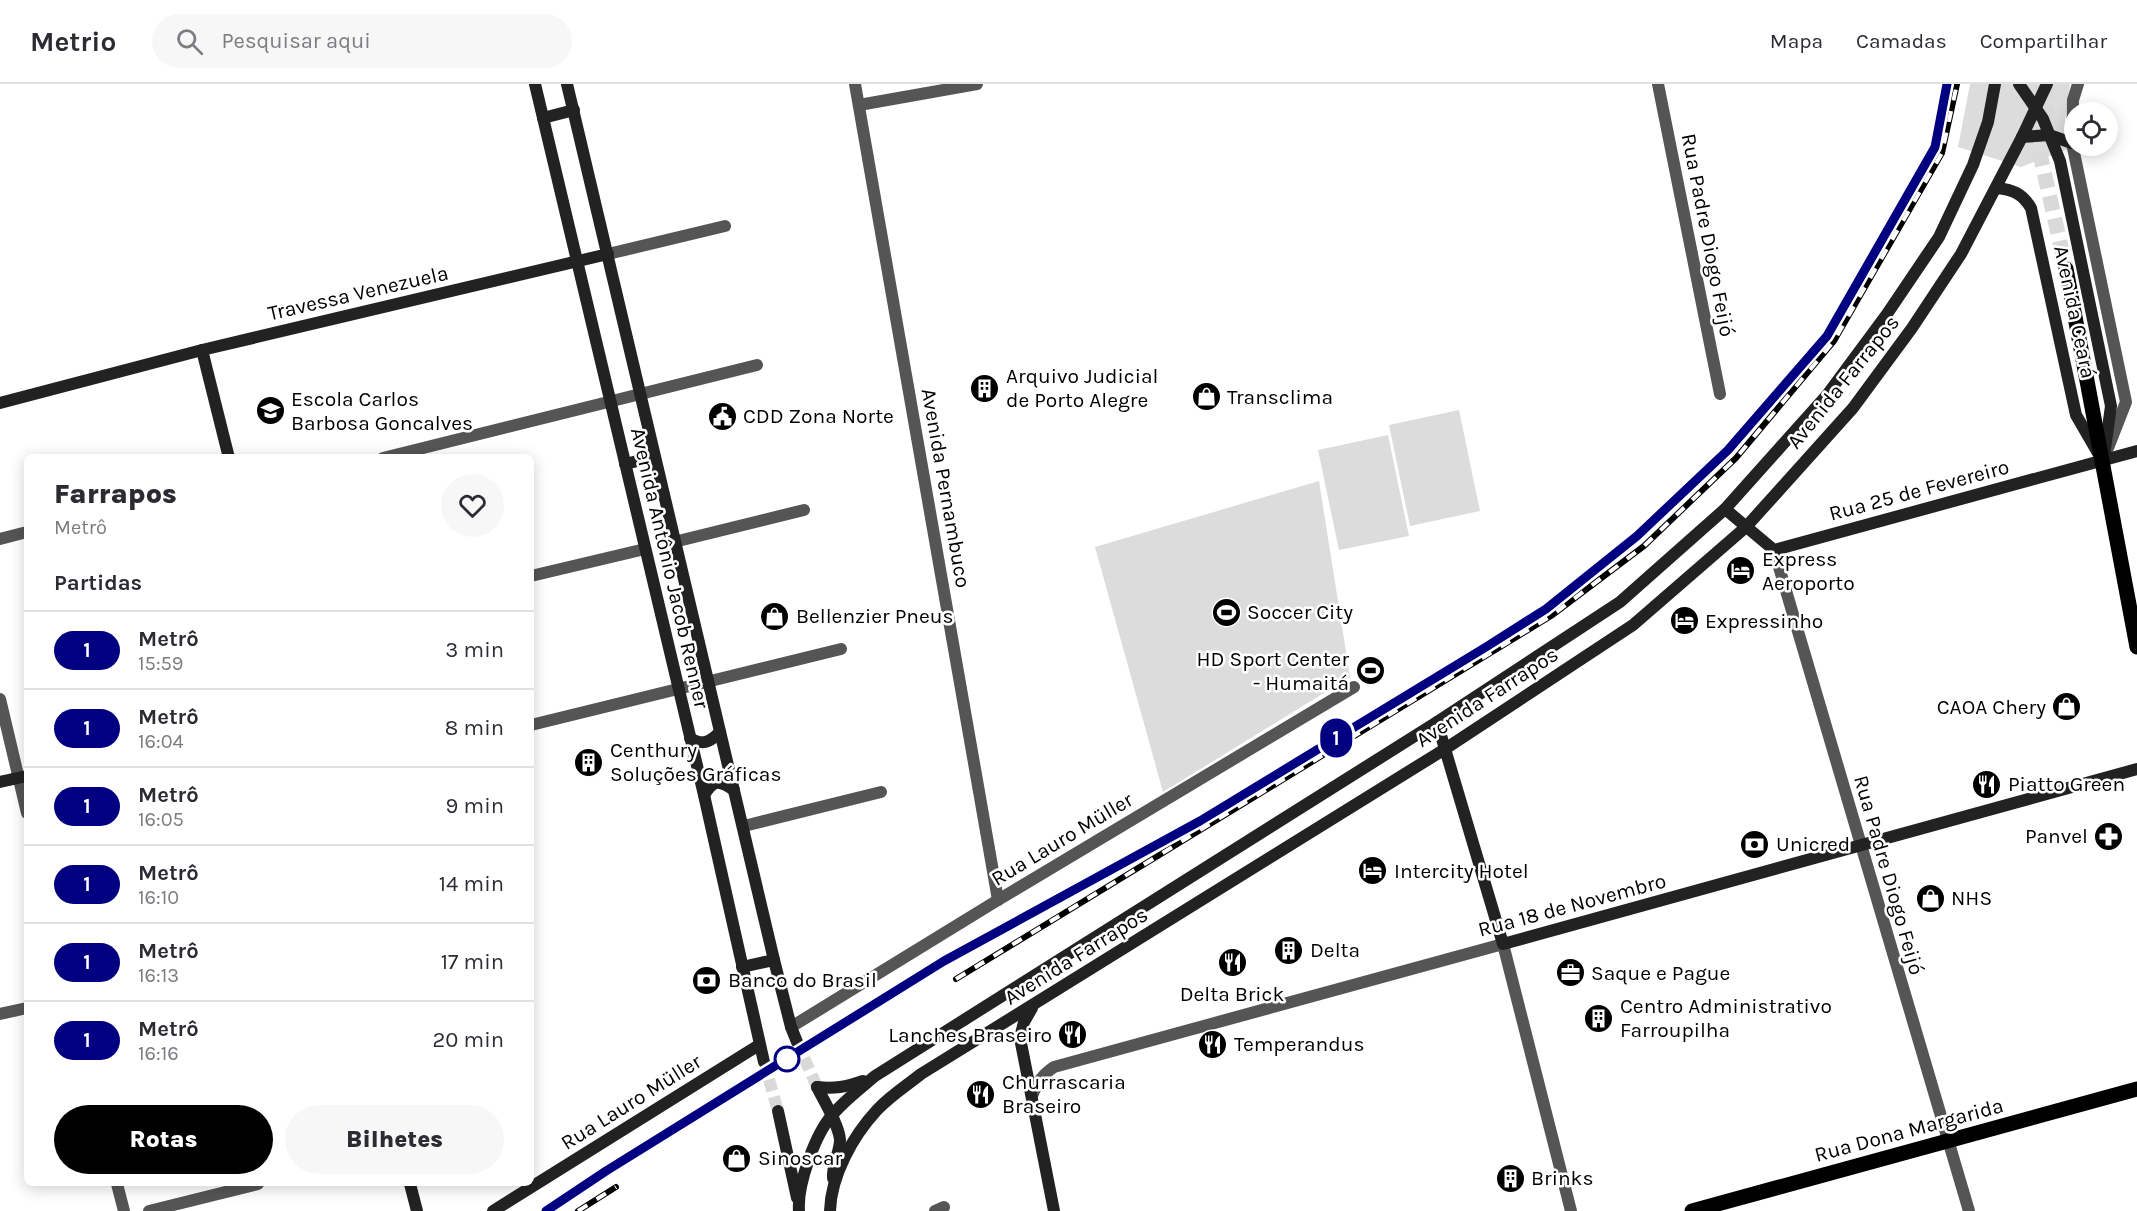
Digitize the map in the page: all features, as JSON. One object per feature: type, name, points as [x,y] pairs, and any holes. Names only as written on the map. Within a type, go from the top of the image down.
[{"type":"main road","name":"Avenida Antônio Jacob Renner","points":[[535,84],[704,795],[764,1062]]},
{"type":"main road","name":"Avenida Antônio Jacob Renner","points":[[567,84],[774,960],[797,1042]]},
{"type":"main road","name":"Avenida Farrapos","points":[[799,1208],[810,1158],[831,1116],[875,1076],[1437,722],[1620,602],[1725,509],[1827,395],[1887,314],[1939,237],[1973,165],[1988,122],[1995,84]]},
{"type":"main road","points":[[2019,84],[2043,119],[2060,161],[2111,406],[2103,460]]},
{"type":"main road","name":"Avenida Farrapos","points":[[830,1211],[833,1185],[850,1148],[862,1129],[892,1096],[921,1074],[1446,748],[1633,625],[1746,527],[1853,408],[1912,328],[1961,254],[2022,138],[2047,84]]},
{"type":"main road","points":[[543,118],[574,110]]},
{"type":"main road","points":[[2022,138],[2049,135],[2064,140]]},
{"type":"main road","name":"Avenida Ceará","points":[[1996,188],[2014,191],[2024,197],[2031,208],[2076,416],[2103,460]]},
{"type":"main road","name":"Travessa Venezuela","points":[[0,403],[202,350],[608,254]]},
{"type":"main road","name":"Avenida Ceará","points":[[2066,269],[2137,647]]},
{"type":"main road","points":[[202,350],[228,454]]},
{"type":"main road","name":"Rua 25 de Fevereiro","points":[[1774,550],[2137,452]]},
{"type":"main road","points":[[625,464],[654,457]]},
{"type":"main road","points":[[1725,509],[1774,550]]},
{"type":"main road","points":[[1437,722],[1503,944]]},
{"type":"main road","points":[[690,738],[698,743],[706,743],[720,732]]},
{"type":"main road","name":"Rua 18 de Novembro","points":[[1503,944],[2137,769]]},
{"type":"main road","points":[[0,782],[23,777]]},
{"type":"main road","points":[[704,795],[710,786],[717,783],[724,783],[734,790]]},
{"type":"main road","points":[[742,967],[774,960]]},
{"type":"main road","points":[[1035,1005],[1023,1022],[1020,1038],[1054,1211]]},
{"type":"main road","name":"Rua Lauro Müller","points":[[534,1185],[759,1045]]},
{"type":"main road","points":[[833,1185],[832,1167],[840,1141],[817,1087],[833,1089],[847,1087],[875,1076]]},
{"type":"main road","name":"Rua Dona Margarida","points":[[1692,1211],[2137,1089]]},
{"type":"main road","points":[[778,1111],[799,1208]]},
{"type":"main road","points":[[411,1186],[417,1211]]},
{"type":"main road","name":"Rua Lauro Müller","points":[[493,1211],[533,1186]]},
{"type":"street","name":"Avenida Pernambuco","points":[[855,84],[998,900]]},
{"type":"street","points":[[859,105],[977,84]]},
{"type":"street","name":"Rua Padre Diogo Feijó","points":[[1658,84],[1720,394]]},
{"type":"street","name":"Avenida Ceará","points":[[2073,102],[2078,84]]},
{"type":"street","name":"Avenida Ceará","points":[[2075,156],[2126,402],[2103,460]]},
{"type":"street","name":"Travessa Venezuela","points":[[608,254],[725,226]]},
{"type":"street","points":[[399,454],[757,365]]},
{"type":"street","points":[[674,542],[804,510]]},
{"type":"street","points":[[0,539],[24,533]]},
{"type":"street","points":[[534,575],[645,549]]},
{"type":"street","name":"Rua Padre Diogo Feijó","points":[[1774,550],[1969,1211]]},
{"type":"street","points":[[534,724],[841,650]]},
{"type":"street","name":"Rua Lauro Müller","points":[[791,1027],[1354,687]]},
{"type":"street","points":[[0,699],[23,777]]},
{"type":"street","points":[[744,826],[881,792]]},
{"type":"street","points":[[1503,944],[1571,1211]]},
{"type":"street","name":"Rua 18 de Novembro","points":[[1032,1096],[1044,1073],[1054,1067],[1503,944]]},
{"type":"street","points":[[0,1014],[24,1009]]},
{"type":"street","points":[[118,1186],[124,1211]]},
{"type":"street","points":[[149,1211],[250,1186]]},
{"type":"shaded area","points":[[1970,84],[2070,84],[2067,102],[2064,102],[2064,151],[2021,167],[1958,147]]},
{"type":"shaded area","points":[[1459,410],[1480,511],[1410,526],[1389,425]]},
{"type":"shaded area","points":[[1388,435],[1409,536],[1339,550],[1318,450]]},
{"type":"shaded area","name":"Soccer City","points":[[1319,481],[1350,677],[1163,792],[1095,547]]},
{"type":"tunnel","points":[[2042,84],[2047,97],[2047,110],[2040,133],[2040,154],[2066,269]]},
{"type":"tunnel","points":[[797,1042],[817,1087]]},
{"type":"tunnel","points":[[764,1062],[778,1111]]},
{"type":"railway","points":[[1940,121],[1947,84]]},
{"type":"railway","points":[[956,979],[1551,616],[1644,546],[1736,458],[1834,341],[1942,153],[1957,84]]},
{"type":"railway","points":[[1535,616],[1637,536],[1728,450],[1818,346]]},
{"type":"railway","points":[[944,961],[1202,820]]},
{"type":"railway","points":[[546,1211],[606,1171]]},
{"type":"railway","points":[[578,1211],[616,1187]]},
{"type":"metro line","name":"1","points":[[546,1211],[606,1171],[944,961],[1200,821],[1486,647],[1546,609],[1637,536],[1728,450],[1827,336],[1935,147],[1947,84]]},
{"type":"place","name":"Arquivo Judicial de Porto Alegre","points":[[985,388]]},
{"type":"place","name":"Transclima","points":[[1206,397]]},
{"type":"place","name":"Escola Carlos Barbosa Goncalves","points":[[270,411]]},
{"type":"place","name":"CDD Zona Norte","points":[[722,416]]},
{"type":"place","name":"Express Aeroporto","points":[[1741,571]]},
{"type":"place","name":"Soccer City","points":[[1226,612]]},
{"type":"place","name":"Bellenzier Pneus","points":[[775,616]]},
{"type":"place","name":"Expressinho","points":[[1684,621]]},
{"type":"place","name":"HD Sport Center - Humaitá","points":[[1370,671]]},
{"type":"place","name":"CAOA Chery","points":[[2067,707]]},
{"type":"place","name":"Centhury Soluções Gráficas","points":[[589,762]]},
{"type":"place","name":"Piatto Green","points":[[1987,784]]},
{"type":"place","name":"Panvel","points":[[2109,836]]},
{"type":"place","name":"Unicred","points":[[1755,844]]},
{"type":"place","name":"Intercity Hotel","points":[[1373,871]]},
{"type":"place","name":"NHS","points":[[1930,898]]},
{"type":"place","name":"Delta","points":[[1289,950]]},
{"type":"place","name":"Delta Brick","points":[[1232,963]]},
{"type":"place","name":"Saque e Pague","points":[[1570,973]]},
{"type":"place","name":"Banco do Brasil","points":[[707,980]]},
{"type":"place","name":"Centro Administrativo Farroupilha","points":[[1599,1018]]},
{"type":"place","name":"Lanches Braseiro","points":[[1073,1035]]},
{"type":"place","name":"Temperandus","points":[[1213,1044]]},
{"type":"place","name":"Churrascaria Braseiro","points":[[981,1094]]},
{"type":"place","name":"Sinoscar","points":[[737,1158]]},
{"type":"place","name":"Brinks","points":[[1510,1178]]}]
